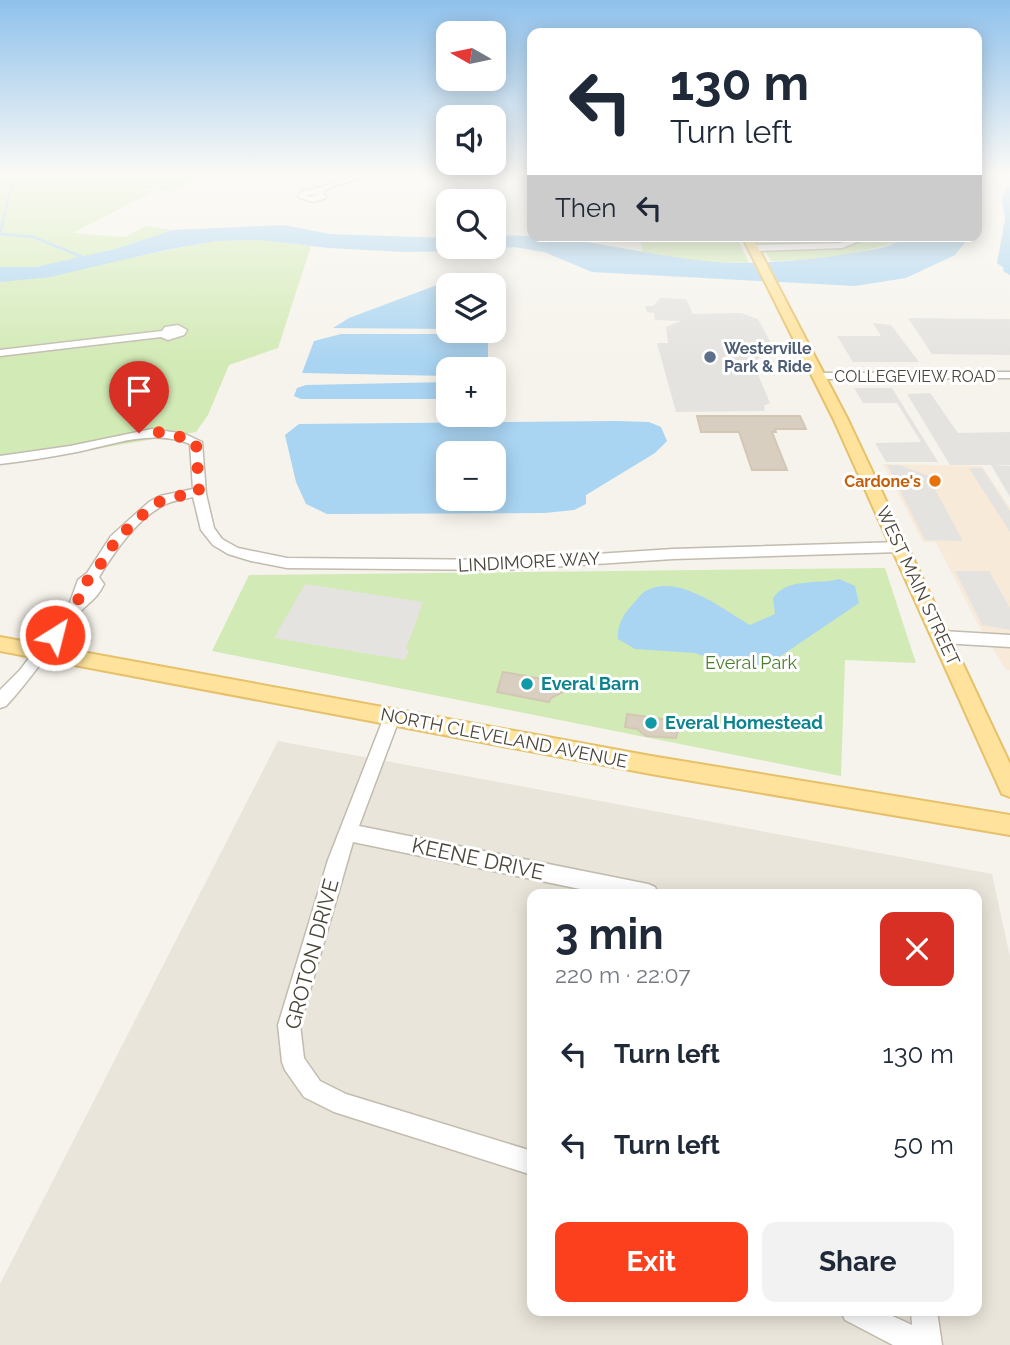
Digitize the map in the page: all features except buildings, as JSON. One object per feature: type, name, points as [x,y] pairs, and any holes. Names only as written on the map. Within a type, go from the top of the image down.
[{"type":"main road","name":"WEST MAIN STREET","points":[[750,242],[820,376],[1010,788]]},
{"type":"main road","name":"NORTH CLEVELAND AVENUE","points":[[0,644],[651,765],[1010,825]]},
{"type":"street","points":[[755,251],[842,245],[851,242]]},
{"type":"street","points":[[0,353],[163,334]]},
{"type":"street","name":"COLLEGEVIEW ROAD","points":[[820,376],[1010,375]]},
{"type":"street","name":"LINDIMORE WAY","points":[[0,460],[59,452],[139,433],[165,432],[196,442],[202,522],[214,540],[228,550],[255,559],[287,563],[506,565],[673,554],[900,547]]},
{"type":"street","points":[[0,701],[43,652],[76,607],[89,599],[97,584],[92,577],[117,539],[153,505],[165,499],[199,492]]},
{"type":"street","points":[[942,637],[1010,641]]},
{"type":"street","name":"GROTON DRIVE","points":[[392,717],[327,894],[289,1026],[293,1062],[312,1089],[342,1104],[527,1161]]},
{"type":"street","name":"KEENE DRIVE","points":[[348,832],[625,889]]},
{"type":"street","points":[[865,1316],[927,1345]]},
{"type":"street","points":[[924,1316],[927,1345]]},
{"type":"shaded area","name":"Westerville Park & Ride","points":[[660,298],[686,299],[693,314],[741,313],[758,319],[771,343],[757,360],[759,377],[770,403],[764,406],[765,411],[676,412],[657,343],[668,343],[666,327],[681,321],[655,320],[654,313],[647,312],[645,306],[653,306]]},
{"type":"shaded area","points":[[908,318],[1010,319],[1010,355],[932,354]]},
{"type":"shaded area","points":[[873,323],[891,325],[919,362],[853,362],[837,336],[881,336]]},
{"type":"shaded area","points":[[854,388],[892,388],[938,462],[886,462],[875,443],[921,442],[897,403],[863,403]]},
{"type":"shaded area","points":[[930,393],[958,433],[1010,432],[1010,465],[993,465],[1010,466],[1010,497],[991,465],[950,465],[907,394]]},
{"type":"shaded area","points":[[883,464],[982,466],[1010,508],[1010,670],[1006,670],[978,624],[936,542],[923,542]]},
{"type":"shaded area","points":[[887,465],[899,465],[927,475],[963,541],[925,540]]},
{"type":"shaded area","points":[[969,468],[982,468],[1010,511],[1010,532]]},
{"type":"shaded area","points":[[955,571],[989,571],[1010,608],[1010,630],[982,625]]},
{"type":"shaded area","points":[[305,584],[423,602],[406,649],[409,650],[405,660],[274,638]]},
{"type":"shaded area","points":[[278,741],[992,874],[1010,957],[1010,1345],[0,1345],[0,1284]]},
{"type":"green space","points":[[0,237],[151,237],[64,262],[20,268],[0,267]]},
{"type":"green space","points":[[259,240],[311,246],[278,348],[229,365],[208,415],[196,432],[0,465],[0,282],[216,241]]},
{"type":"green space","points":[[640,242],[739,242],[749,263],[691,261],[643,253]]},
{"type":"green space","points":[[760,242],[895,242],[842,255],[771,261]]},
{"type":"green space","name":"Everal Park","points":[[885,568],[916,663],[845,660],[841,776],[212,651],[249,575]]},
{"type":"water","points":[[152,237],[436,238],[436,252],[404,252],[329,248],[259,240],[216,241],[50,277],[0,282],[0,267],[36,267],[115,249]]},
{"type":"water","points":[[506,237],[527,237],[527,242],[583,242],[684,258],[748,263],[848,254],[885,247],[896,242],[965,242],[955,255],[906,278],[855,286],[592,272],[544,252],[506,248]]},
{"type":"water","points":[[1002,237],[1010,237],[1010,275],[997,263]]},
{"type":"water","points":[[436,285],[436,329],[333,328],[349,318]]},
{"type":"water","points":[[341,334],[436,334],[436,343],[488,343],[488,357],[436,357],[436,376],[302,373],[314,341]]},
{"type":"water","points":[[436,382],[436,399],[301,399],[294,396],[297,388],[306,385]]},
{"type":"water","points":[[617,421],[649,422],[661,427],[667,441],[655,453],[586,495],[586,504],[574,510],[545,513],[327,514],[306,504],[296,482],[285,435],[299,424],[436,423],[436,427],[506,427],[506,422]]},
{"type":"water","points":[[839,579],[855,586],[859,603],[763,668],[742,670],[695,653],[635,649],[618,639],[626,612],[644,592],[657,587],[685,589],[713,602],[750,625],[775,614],[773,598],[786,587]]},
{"type":"waterway","points":[[30,237],[85,258]]},
{"type":"place","name":"Westerville Park & Ride","points":[[710,357]]},
{"type":"place","name":"Cardone's","points":[[935,481]]},
{"type":"place","name":"Everal Barn","points":[[527,684]]},
{"type":"place","name":"Everal Homestead","points":[[651,723]]},
{"type":"route","points":[[55,635],[76,607],[83,584],[92,577],[117,539],[153,505],[165,499],[199,492],[196,442],[180,434],[139,433]]}]
